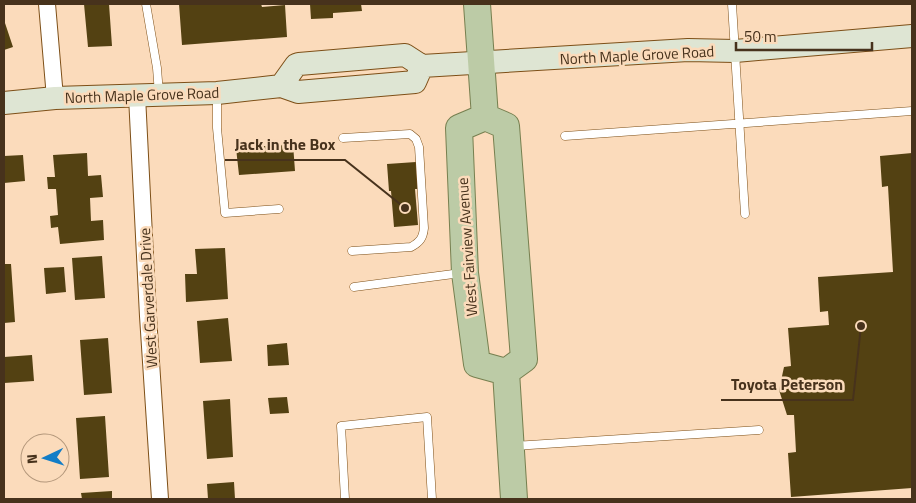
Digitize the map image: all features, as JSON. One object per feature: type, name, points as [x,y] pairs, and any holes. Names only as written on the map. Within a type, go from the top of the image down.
[{"type":"main road","points":[[477,4],[484,117],[506,126],[524,359],[506,372],[514,499]]},
{"type":"main road","name":"North Maple Grove Road","points":[[4,103],[55,98],[218,93],[281,86],[298,92],[415,82],[422,66],[688,50],[735,51],[912,36]]},
{"type":"main road","name":"West Fairview Avenue","points":[[484,117],[459,128],[465,273],[477,364],[506,372]]},
{"type":"street","points":[[47,4],[55,98]]},
{"type":"street","name":"West Garverdale Drive","points":[[148,96],[148,316],[160,499]]},
{"type":"lane","points":[[146,4],[157,68],[148,96]]},
{"type":"lane","points":[[732,4],[745,214]]},
{"type":"lane","points":[[218,93],[217,128],[225,213],[278,209]]},
{"type":"lane","points":[[565,136],[912,111]]},
{"type":"lane","points":[[344,138],[410,134],[416,138],[424,228],[423,237],[411,247],[352,251]]},
{"type":"lane","points":[[354,287],[465,273]]},
{"type":"lane","points":[[346,499],[341,426],[426,417],[432,499]]},
{"type":"lane","points":[[510,446],[759,430]]},
{"type":"building","points":[[84,4],[109,4],[112,46],[88,47]]},
{"type":"building","points":[[179,4],[261,4],[262,7],[285,5],[287,37],[182,45]]},
{"type":"building","points":[[310,4],[361,4],[362,11],[333,13],[333,18],[311,19]]},
{"type":"building","points":[[4,20],[13,47],[4,50]]},
{"type":"building","points":[[293,144],[295,171],[239,175],[236,148]]},
{"type":"building","points":[[87,153],[88,176],[101,175],[103,197],[90,198],[91,221],[103,220],[104,240],[60,244],[58,227],[51,228],[50,216],[58,215],[56,189],[48,189],[47,177],[55,177],[53,155]]},
{"type":"building","points":[[912,153],[912,488],[791,497],[788,453],[796,452],[794,415],[787,415],[779,390],[784,367],[791,366],[788,328],[829,325],[828,311],[820,312],[818,277],[893,272],[888,186],[882,187],[880,156]]},
{"type":"building","points":[[23,155],[25,181],[4,183],[4,156]]},
{"type":"building","points":[[416,162],[418,189],[415,189],[418,225],[394,227],[387,164]]},
{"type":"building","points":[[225,248],[228,299],[186,302],[185,274],[197,274],[195,249]]},
{"type":"building","points":[[102,256],[105,298],[75,300],[72,258]]},
{"type":"building","points":[[4,264],[11,264],[15,322],[4,323]]},
{"type":"building","points":[[64,267],[66,292],[46,294],[44,268]]},
{"type":"building","points":[[228,318],[232,361],[200,363],[197,321]]},
{"type":"building","points":[[108,338],[112,393],[84,395],[80,340]]},
{"type":"building","points":[[287,343],[289,365],[268,366],[267,345]]},
{"type":"building","points":[[32,355],[34,381],[4,383],[4,357]]},
{"type":"building","points":[[287,397],[289,413],[270,414],[268,398]]},
{"type":"building","points":[[230,399],[233,457],[207,459],[203,401]]},
{"type":"building","points":[[105,416],[109,477],[80,479],[76,418]]},
{"type":"building","points":[[234,482],[235,499],[208,499],[207,484]]},
{"type":"building","points":[[112,491],[112,499],[82,499],[81,493]]},
{"type":"place","name":"Jack in the Box","points":[[405,208]]},
{"type":"place","name":"Toyota Peterson","points":[[861,326]]}]
